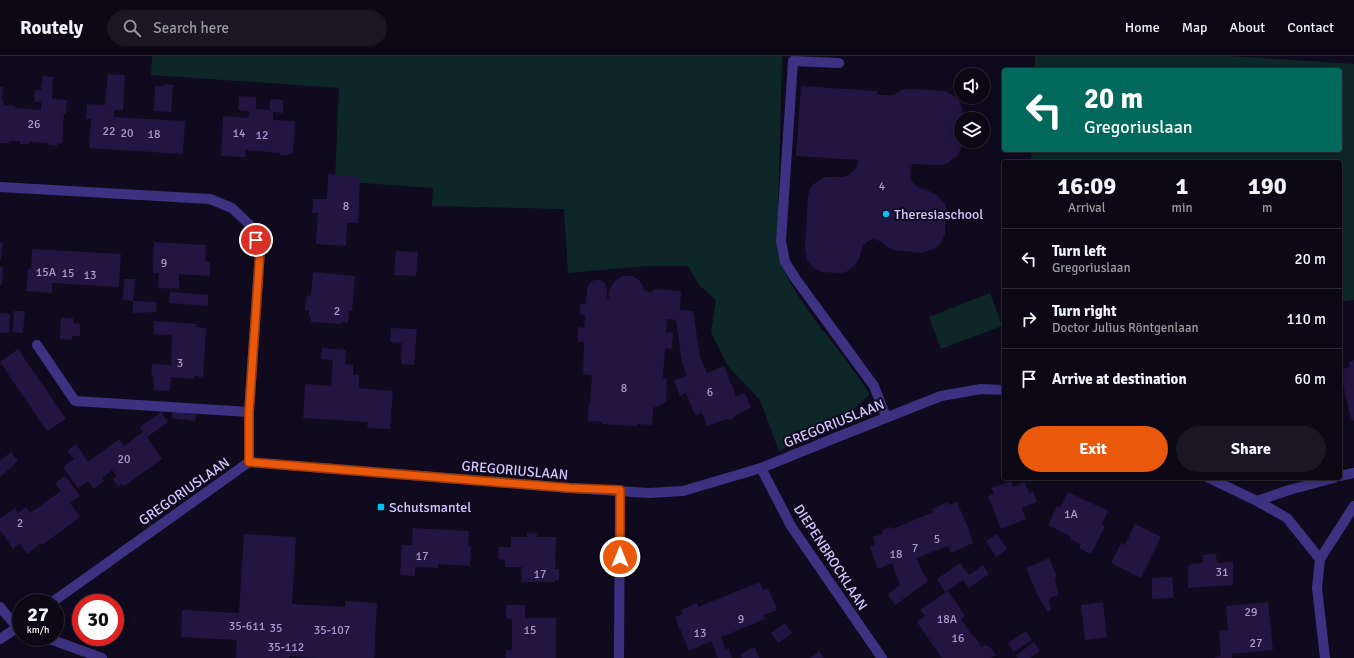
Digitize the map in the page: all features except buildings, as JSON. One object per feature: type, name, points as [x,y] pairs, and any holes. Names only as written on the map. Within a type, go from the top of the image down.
[{"type":"street","points":[[839,63],[794,61],[781,240],[786,262],[795,278],[874,386],[886,417]]},
{"type":"street","points":[[0,187],[210,199],[232,208],[253,228],[260,251],[249,412],[249,462]]},
{"type":"street","points":[[38,345],[75,401],[249,412]]},
{"type":"street","name":"GREGORIUSLAAN","points":[[64,594],[249,462],[570,488],[649,493],[683,492],[761,468],[941,396],[981,389],[1002,390]]},
{"type":"street","name":"DIEPENBROCKLAAN","points":[[761,468],[791,526],[882,658]]},
{"type":"street","points":[[1342,476],[1354,473]]},
{"type":"street","points":[[1213,480],[1257,501],[1286,518],[1320,559]]},
{"type":"street","points":[[1257,501],[1289,490],[1326,480]]},
{"type":"street","points":[[619,658],[620,490]]},
{"type":"street","points":[[1325,658],[1317,588],[1320,559],[1354,506]]},
{"type":"street","points":[[0,608],[12,619]]},
{"type":"street","points":[[0,639],[12,632]]},
{"type":"street","points":[[64,644],[102,658]]},
{"type":"green space","points":[[152,56],[782,56],[777,250],[787,277],[803,303],[870,394],[843,419],[779,451],[760,400],[728,366],[711,332],[716,300],[699,285],[688,266],[646,266],[568,273],[564,209],[432,206],[433,188],[335,181],[339,88],[151,75]]},
{"type":"green space","points":[[1035,56],[1230,56],[1354,64],[1354,300],[1342,302],[1342,160],[1031,160],[1032,152],[1342,152],[1342,68],[1035,68]]},
{"type":"green space","points":[[990,293],[1002,326],[941,349],[929,317]]},
{"type":"place","name":"Theresiaschool","points":[[886,214]]},
{"type":"place","name":"Schutsmantel","points":[[381,507]]},
{"type":"route","points":[[256,240],[260,251],[249,412],[249,462],[570,488],[620,490],[620,557]]}]
